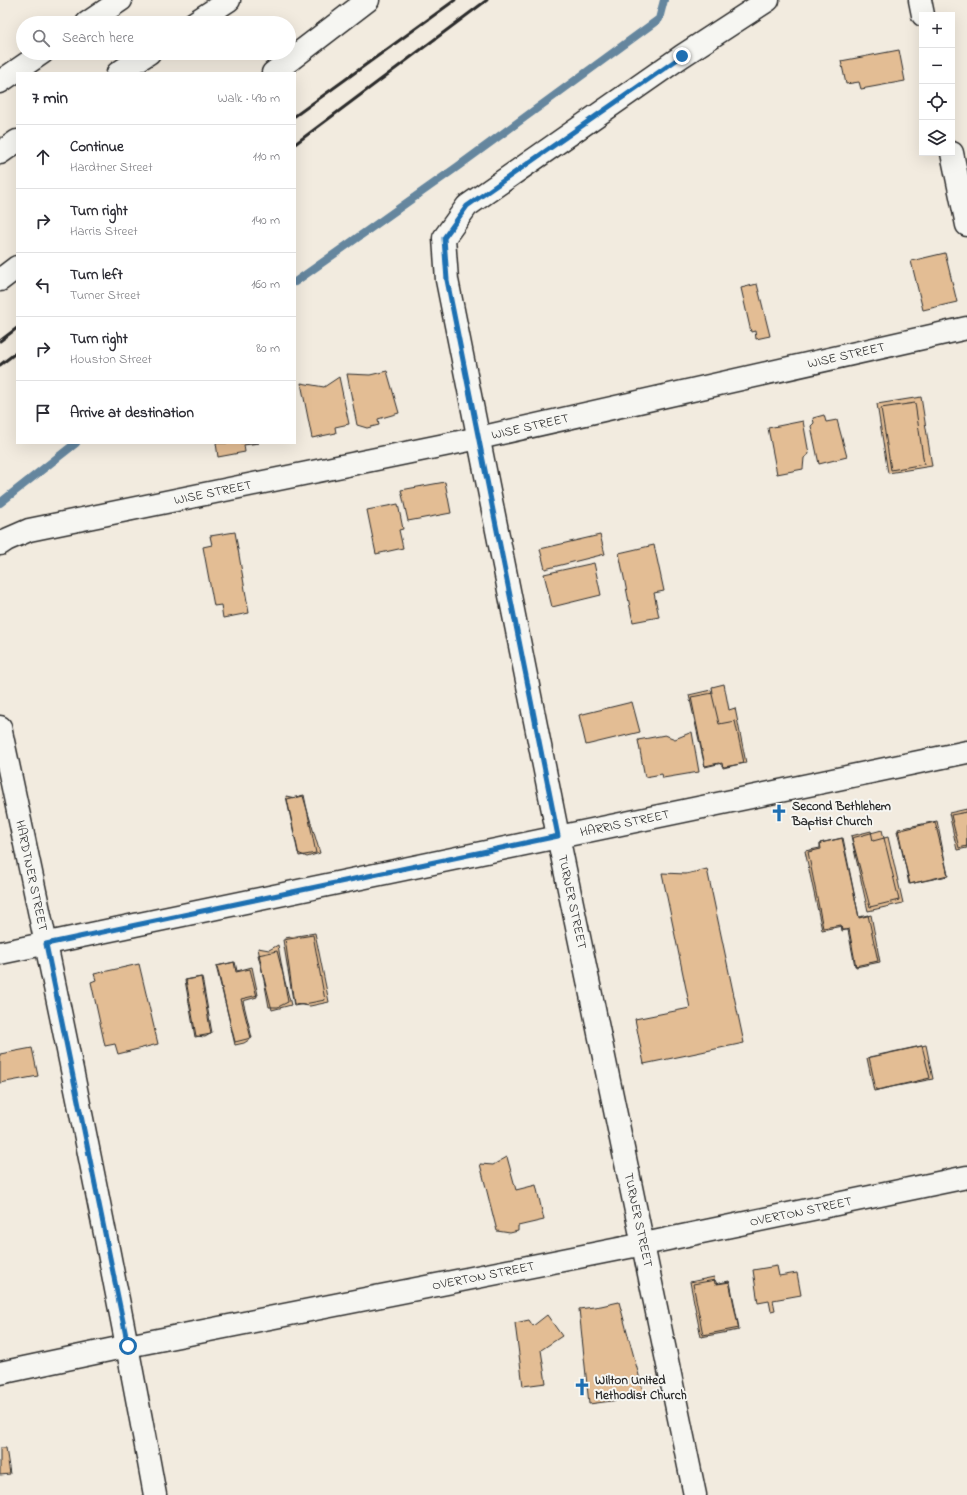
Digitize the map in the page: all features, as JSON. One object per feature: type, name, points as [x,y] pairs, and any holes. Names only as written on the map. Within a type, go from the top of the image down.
[{"type":"main road","points":[[97,16],[121,0]]},
{"type":"main road","points":[[205,16],[229,0]]},
{"type":"main road","points":[[296,55],[368,0]]},
{"type":"main road","name":"TURNER STREET","points":[[695,1495],[558,836],[447,280],[444,238],[467,206],[682,56],[768,0]]},
{"type":"main road","points":[[920,0],[922,12]]},
{"type":"main road","points":[[0,82],[32,60]]},
{"type":"main road","points":[[120,72],[138,60]]},
{"type":"main road","points":[[274,72],[290,60]]},
{"type":"main road","points":[[0,153],[16,142]]},
{"type":"main road","points":[[953,156],[967,225]]},
{"type":"main road","points":[[0,268],[16,258]]},
{"type":"main road","points":[[0,280],[16,268]]},
{"type":"main road","name":"WISE STREET","points":[[0,544],[29,530],[479,438],[967,328]]},
{"type":"main road","name":"HARDTNER STREET","points":[[0,727],[128,1346],[155,1495]]},
{"type":"main road","name":"HARRIS STREET","points":[[0,953],[967,752]]},
{"type":"main road","name":"OVERTON STREET","points":[[0,1373],[128,1346],[644,1244],[967,1177]]},
{"type":"building","points":[[899,50],[905,81],[861,89],[859,82],[846,84],[841,61]]},
{"type":"building","points":[[945,253],[957,302],[923,310],[911,261]]},
{"type":"building","points":[[757,284],[770,336],[756,339],[755,331],[751,332],[741,288]]},
{"type":"building","points":[[387,371],[399,413],[378,419],[379,425],[367,428],[357,425],[347,374],[370,375]]},
{"type":"building","points":[[339,377],[349,424],[335,427],[336,433],[312,438],[301,383],[324,387]]},
{"type":"building","points":[[921,397],[932,466],[888,473],[877,404]]},
{"type":"building","points":[[915,403],[924,464],[891,470],[881,408]]},
{"type":"building","points":[[824,415],[826,422],[837,420],[847,457],[819,464],[811,426],[814,423],[813,418]]},
{"type":"building","points":[[803,421],[809,454],[804,458],[803,469],[777,474],[768,428]]},
{"type":"building","points":[[216,444],[252,444],[244,445],[245,452],[218,457]]},
{"type":"building","points":[[445,482],[451,513],[408,521],[401,490]]},
{"type":"building","points":[[398,504],[403,529],[399,530],[403,548],[376,554],[367,510]]},
{"type":"building","points":[[235,532],[249,613],[223,618],[221,605],[214,606],[203,547],[212,545],[210,536]]},
{"type":"building","points":[[600,535],[605,554],[545,569],[540,549]]},
{"type":"building","points":[[654,545],[664,591],[654,593],[659,617],[633,622],[619,553]]},
{"type":"building","points":[[594,563],[601,595],[552,607],[544,574]]},
{"type":"building","points":[[724,684],[729,710],[735,708],[746,763],[724,767],[719,763],[705,766],[691,697],[713,693],[712,687]]},
{"type":"building","points":[[711,690],[719,724],[735,721],[744,763],[723,768],[722,763],[705,767],[689,695]]},
{"type":"building","points":[[632,702],[640,732],[586,745],[579,715]]},
{"type":"building","points":[[692,732],[699,772],[663,778],[662,774],[645,777],[638,740],[665,735],[675,739]]},
{"type":"building","points":[[304,795],[316,853],[299,856],[287,799]]},
{"type":"building","points":[[286,796],[295,798],[303,796],[320,853],[307,857],[298,853]]},
{"type":"building","points":[[967,809],[967,848],[957,850],[949,813]]},
{"type":"building","points":[[967,812],[967,846],[959,848],[951,815]]},
{"type":"building","points":[[937,821],[948,876],[909,884],[898,829]]},
{"type":"building","points":[[935,822],[948,875],[910,884],[897,831]]},
{"type":"building","points":[[882,830],[899,900],[870,907],[852,838]]},
{"type":"building","points":[[871,831],[873,841],[888,837],[903,903],[868,911],[851,836]]},
{"type":"building","points":[[842,838],[859,917],[868,915],[878,961],[855,966],[848,930],[843,930],[842,926],[822,930],[805,851],[820,848],[820,843]]},
{"type":"building","points":[[843,838],[859,918],[871,915],[880,962],[856,967],[849,929],[842,931],[841,925],[823,928],[808,852],[821,849],[820,843]]},
{"type":"building","points":[[707,869],[744,1043],[644,1064],[635,1019],[690,1008],[662,873],[686,874]]},
{"type":"building","points":[[315,933],[329,1002],[310,1006],[294,1004],[285,938]]},
{"type":"building","points":[[313,935],[325,1000],[294,1006],[283,940]]},
{"type":"building","points":[[278,945],[288,1002],[278,1007],[269,1007],[258,948],[269,950]]},
{"type":"building","points":[[277,951],[291,1005],[272,1010],[258,955]]},
{"type":"building","points":[[234,962],[236,972],[250,969],[257,997],[243,1001],[252,1038],[244,1043],[235,1045],[217,966]]},
{"type":"building","points":[[235,962],[237,971],[252,967],[258,995],[241,999],[251,1038],[235,1042],[216,966]]},
{"type":"building","points":[[139,964],[158,1044],[118,1054],[115,1044],[105,1046],[91,982],[96,980],[94,974]]},
{"type":"building","points":[[201,977],[211,1034],[195,1037],[185,980]]},
{"type":"building","points":[[202,977],[212,1033],[205,1037],[196,1036],[186,980]]},
{"type":"building","points":[[926,1045],[933,1079],[876,1090],[869,1057]]},
{"type":"building","points":[[922,1046],[930,1078],[874,1091],[867,1058]]},
{"type":"building","points":[[32,1048],[38,1076],[0,1083],[0,1054]]},
{"type":"building","points":[[507,1157],[516,1190],[536,1185],[544,1220],[518,1226],[518,1231],[510,1233],[497,1231],[480,1164],[493,1165]]},
{"type":"building","points":[[777,1266],[779,1276],[797,1273],[801,1295],[773,1300],[775,1310],[771,1311],[769,1301],[758,1303],[753,1270]]},
{"type":"building","points":[[714,1277],[715,1284],[729,1281],[739,1330],[701,1337],[690,1282]]},
{"type":"building","points":[[715,1280],[717,1284],[730,1282],[739,1328],[703,1335],[693,1284]]},
{"type":"building","points":[[619,1302],[644,1394],[619,1400],[589,1404],[579,1309]]},
{"type":"building","points":[[547,1315],[562,1336],[541,1350],[546,1383],[523,1386],[515,1323],[529,1320],[533,1326]]},
{"type":"building","points":[[0,1448],[6,1448],[10,1474],[0,1475]]},
{"type":"waterway","points":[[296,281],[457,167],[659,19],[664,0]]},
{"type":"waterway","points":[[0,503],[75,444]]},
{"type":"railway","points":[[296,115],[455,0]]},
{"type":"railway","points":[[296,143],[487,0]]},
{"type":"railway","points":[[0,341],[16,329]]},
{"type":"railway","points":[[0,365],[16,353]]},
{"type":"place","name":"Second Bethlehem Baptist Church","points":[[779,813]]},
{"type":"place","name":"Wilton United Methodist Church","points":[[582,1387]]},
{"type":"route","points":[[128,1346],[46,944],[558,836],[447,280],[444,238],[467,206],[682,56]]}]
